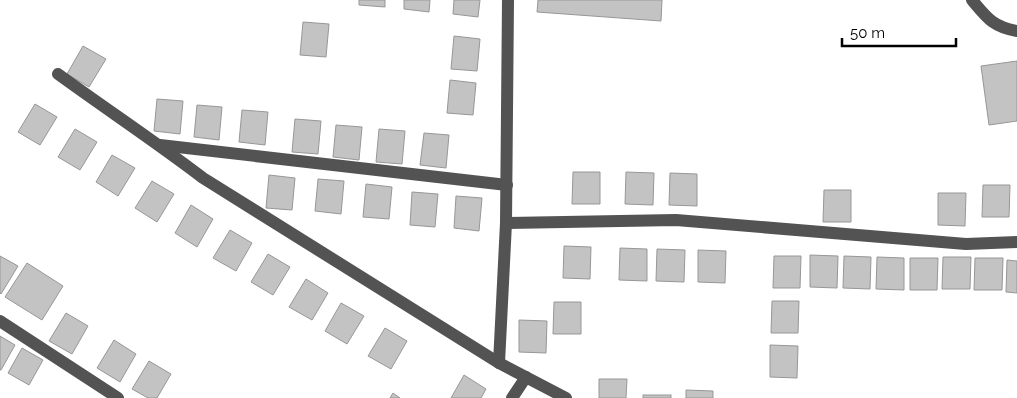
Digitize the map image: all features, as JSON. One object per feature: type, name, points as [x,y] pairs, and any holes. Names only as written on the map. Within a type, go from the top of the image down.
[{"type":"street","points":[[499,363],[507,185],[508,0]]},
{"type":"street","points":[[972,0],[992,24],[1004,29],[1017,31]]},
{"type":"street","points":[[58,74],[112,114],[160,145],[203,178],[499,363],[566,398]]},
{"type":"street","points":[[160,145],[507,185]]},
{"type":"street","points":[[506,223],[676,220],[966,244],[1017,242]]},
{"type":"street","points":[[0,321],[118,398]]},
{"type":"street","points":[[512,398],[526,377]]},
{"type":"building","points":[[359,0],[385,0],[385,7],[359,5]]},
{"type":"building","points":[[404,0],[430,0],[429,12],[404,9]]},
{"type":"building","points":[[454,0],[480,0],[478,17],[453,14]]},
{"type":"building","points":[[538,0],[662,0],[661,21],[537,12]]},
{"type":"building","points":[[303,22],[329,24],[326,57],[300,55]]},
{"type":"building","points":[[454,36],[480,39],[477,71],[451,69]]},
{"type":"building","points":[[83,46],[106,59],[89,87],[67,74]]},
{"type":"building","points":[[1017,61],[1017,121],[989,125],[981,66]]},
{"type":"building","points":[[450,80],[476,83],[473,115],[447,113]]},
{"type":"building","points":[[157,99],[183,101],[180,134],[154,131]]},
{"type":"building","points":[[35,104],[57,117],[40,145],[18,132]]},
{"type":"building","points":[[197,105],[222,107],[219,140],[194,137]]},
{"type":"building","points":[[242,110],[268,112],[265,145],[239,142]]},
{"type":"building","points":[[295,119],[321,121],[318,154],[292,152]]},
{"type":"building","points":[[336,125],[362,127],[359,160],[333,157]]},
{"type":"building","points":[[75,129],[97,142],[80,170],[58,157]]},
{"type":"building","points":[[379,129],[405,131],[402,164],[376,162]]},
{"type":"building","points":[[424,133],[449,135],[446,168],[420,165]]},
{"type":"building","points":[[112,155],[135,168],[118,196],[96,182]]},
{"type":"building","points":[[573,172],[600,172],[600,204],[572,204]]},
{"type":"building","points":[[626,172],[654,173],[653,205],[625,204]]},
{"type":"building","points":[[670,173],[697,174],[697,206],[669,205]]},
{"type":"building","points":[[269,175],[295,178],[292,210],[266,208]]},
{"type":"building","points":[[318,179],[344,181],[341,214],[315,211]]},
{"type":"building","points":[[152,181],[174,194],[157,222],[135,208]]},
{"type":"building","points":[[366,184],[392,187],[389,219],[363,217]]},
{"type":"building","points":[[983,185],[1010,185],[1009,217],[982,217]]},
{"type":"building","points":[[824,190],[851,190],[851,222],[823,222]]},
{"type":"building","points":[[412,192],[438,194],[435,227],[410,225]]},
{"type":"building","points":[[938,193],[966,193],[965,226],[938,225]]},
{"type":"building","points":[[456,196],[482,198],[479,231],[454,228]]},
{"type":"building","points":[[191,205],[213,219],[197,247],[175,233]]},
{"type":"building","points":[[230,230],[252,243],[236,271],[213,258]]},
{"type":"building","points":[[564,246],[591,247],[590,279],[563,278]]},
{"type":"building","points":[[620,248],[647,249],[647,281],[619,280]]},
{"type":"building","points":[[657,249],[685,250],[684,282],[656,281]]},
{"type":"building","points":[[698,250],[726,251],[725,283],[698,282]]},
{"type":"building","points":[[268,254],[290,267],[273,295],[251,282]]},
{"type":"building","points":[[810,255],[838,256],[837,288],[810,287]]},
{"type":"building","points":[[0,256],[18,266],[1,294],[0,293]]},
{"type":"building","points":[[774,256],[801,256],[800,288],[773,288]]},
{"type":"building","points":[[844,256],[871,257],[870,289],[843,288]]},
{"type":"building","points":[[877,257],[904,258],[904,290],[876,289]]},
{"type":"building","points":[[943,257],[971,257],[970,289],[942,289]]},
{"type":"building","points":[[910,258],[938,258],[937,290],[910,290]]},
{"type":"building","points":[[975,258],[1003,258],[1002,290],[974,290]]},
{"type":"building","points":[[1007,260],[1017,261],[1017,293],[1006,292]]},
{"type":"building","points":[[27,263],[63,286],[42,320],[5,297]]},
{"type":"building","points":[[306,279],[328,293],[312,320],[289,307]]},
{"type":"building","points":[[772,301],[799,301],[798,333],[771,333]]},
{"type":"building","points":[[554,302],[581,302],[581,334],[553,334]]},
{"type":"building","points":[[341,303],[364,316],[347,344],[325,331]]},
{"type":"building","points":[[66,313],[88,326],[72,354],[49,341]]},
{"type":"building","points":[[519,320],[547,321],[546,353],[519,352]]},
{"type":"building","points":[[385,328],[407,341],[391,369],[368,356]]},
{"type":"building","points":[[0,336],[15,345],[1,370],[0,370]]},
{"type":"building","points":[[114,340],[136,354],[120,382],[97,368]]},
{"type":"building","points":[[770,345],[798,346],[797,378],[770,377]]},
{"type":"building","points":[[22,348],[43,360],[29,385],[8,373]]},
{"type":"building","points":[[149,361],[171,374],[157,398],[148,398],[132,389]]},
{"type":"building","points":[[464,375],[486,389],[481,398],[451,398]]},
{"type":"building","points":[[599,379],[627,379],[626,398],[599,398]]},
{"type":"building","points":[[686,390],[713,391],[713,398],[686,398]]},
{"type":"building","points":[[393,393],[400,398],[390,398]]},
{"type":"building","points":[[643,395],[671,395],[671,398],[643,398]]}]
